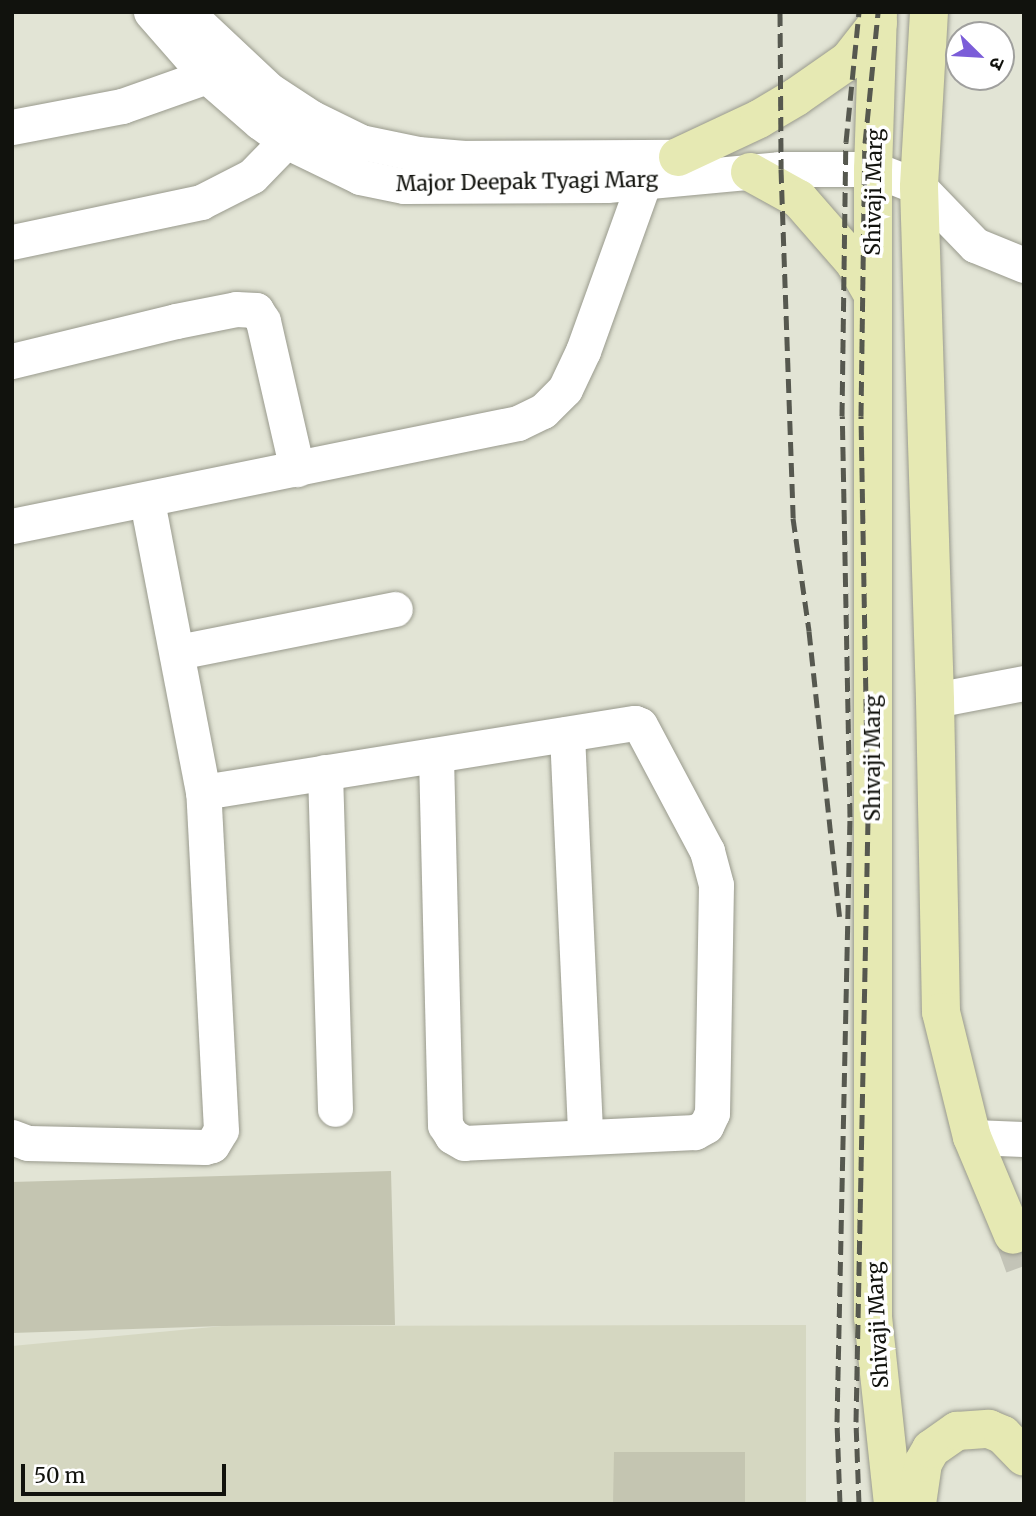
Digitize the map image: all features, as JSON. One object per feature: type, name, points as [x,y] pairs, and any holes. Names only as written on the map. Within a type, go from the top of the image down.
[{"type":"main road","points":[[929,12],[920,169],[935,699],[940,1012],[972,1138],[1013,1235]]},
{"type":"main road","points":[[678,157],[759,120],[796,97],[849,60],[878,18]]},
{"type":"main road","name":"Shivaji Marg","points":[[878,18],[873,161],[873,1317],[893,1504]]},
{"type":"main road","points":[[750,172],[799,199],[854,262],[873,295]]},
{"type":"main road","points":[[917,1504],[923,1462],[937,1443],[957,1431],[989,1429],[1003,1435],[1024,1457]]},
{"type":"street","name":"Major Deepak Tyagi Marg","points":[[151,12],[207,76],[286,141],[332,166],[387,185],[607,185],[873,161]]},
{"type":"street","name":"Major Deepak Tyagi Marg","points":[[186,12],[269,90],[312,118],[360,142],[418,154],[464,159],[586,160],[678,157],[873,161],[920,169]]},
{"type":"street","points":[[12,127],[122,106],[207,76]]},
{"type":"street","points":[[12,242],[201,202],[252,176],[286,141]]},
{"type":"street","points":[[920,169],[975,246],[1024,265]]},
{"type":"street","points":[[12,526],[147,501],[518,423],[543,411],[565,389],[583,351],[643,182]]},
{"type":"street","points":[[12,361],[176,321],[236,309],[256,310],[263,321],[297,469]]},
{"type":"street","points":[[12,1137],[28,1143],[205,1147],[218,1138],[222,1118],[203,792],[147,501]]},
{"type":"street","points":[[178,652],[395,609]]},
{"type":"street","points":[[935,699],[1024,683]]},
{"type":"street","points":[[203,792],[635,723],[644,728],[707,851],[716,886],[712,1114],[706,1126],[695,1132],[585,1135],[464,1143],[452,1136],[445,1125],[436,755]]},
{"type":"street","points":[[567,734],[585,1135]]},
{"type":"street","points":[[325,772],[335,1109]]},
{"type":"street","points":[[972,1138],[1024,1139]]},
{"type":"shaded area","points":[[391,1171],[395,1325],[223,1326],[12,1333],[12,1182]]},
{"type":"shaded area","points":[[806,1325],[806,1504],[12,1504],[12,1346],[223,1326]]},
{"type":"shaded area","points":[[614,1452],[745,1452],[745,1504],[613,1504]]},
{"type":"tunnel","points":[[1013,1235],[1024,1266]]},
{"type":"railway","points":[[780,12],[781,169],[793,518],[809,631],[840,923]]},
{"type":"railway","points":[[840,1504],[837,1422],[850,817],[842,416],[846,142],[859,12]]},
{"type":"railway","points":[[859,1504],[856,1422],[868,817],[861,416],[865,143],[878,12]]}]
